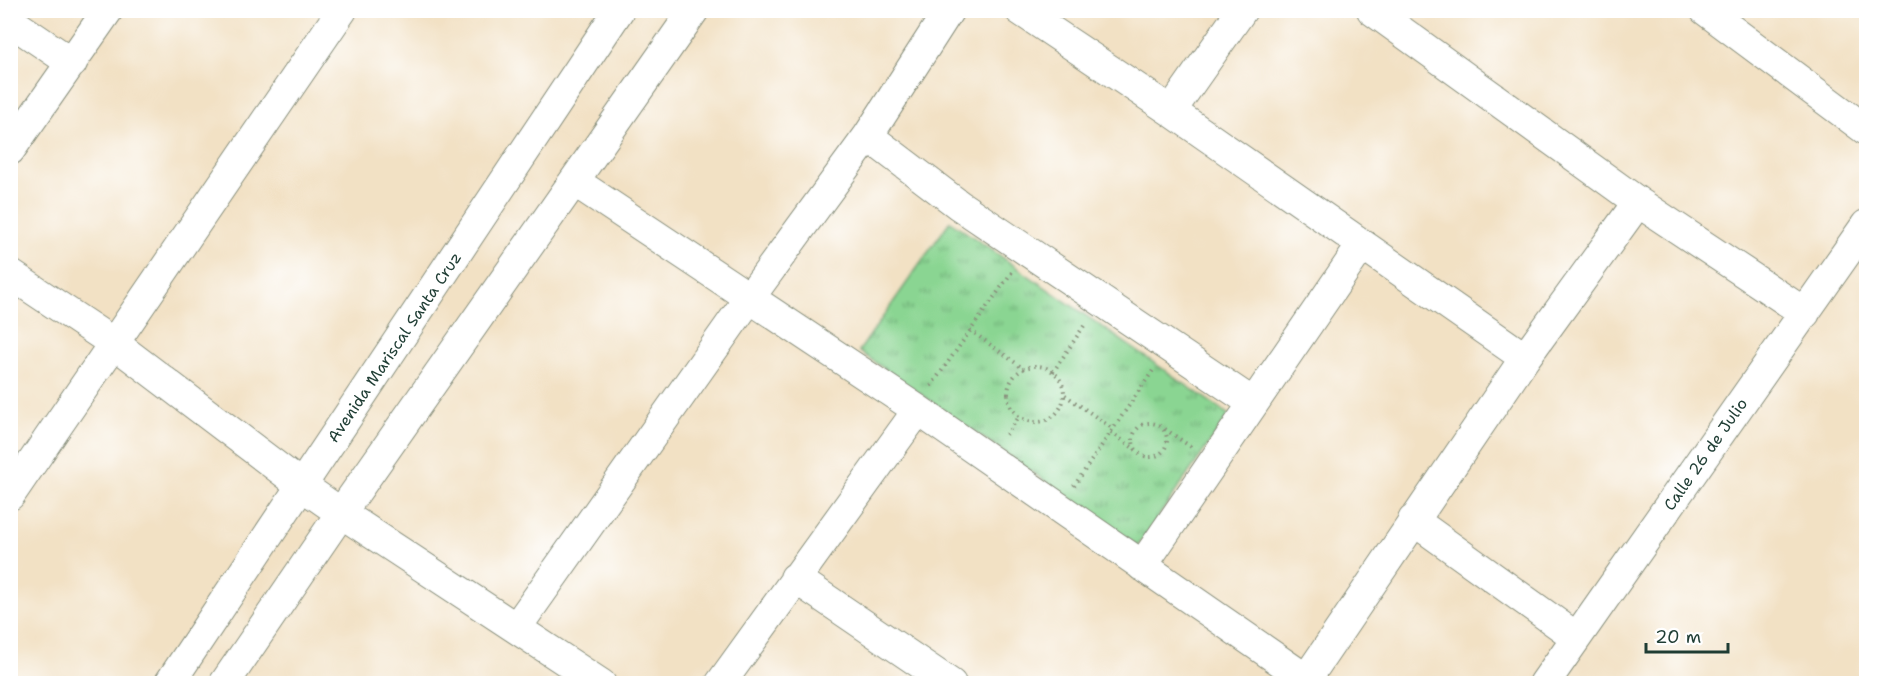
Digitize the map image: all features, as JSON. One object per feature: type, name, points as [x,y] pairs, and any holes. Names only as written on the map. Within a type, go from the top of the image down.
[{"type":"street","points":[[10,150],[108,10]]},
{"type":"street","points":[[10,495],[342,10]]},
{"type":"street","name":"Avenida Mariscal Santa Cruz","points":[[169,684],[619,10]]},
{"type":"street","points":[[224,684],[341,513],[694,10]]},
{"type":"street","points":[[516,628],[750,297],[868,136],[950,10]]},
{"type":"street","points":[[1020,10],[1171,111],[1525,358]]},
{"type":"street","points":[[1171,111],[1242,10]]},
{"type":"street","points":[[1372,10],[1638,202],[1805,313]]},
{"type":"street","points":[[1705,10],[1866,130]]},
{"type":"street","points":[[10,21],[72,63]]},
{"type":"street","points":[[868,136],[959,205],[1253,403]]},
{"type":"street","points":[[574,181],[750,297],[924,398],[1142,566],[1304,681],[1525,358],[1638,202]]},
{"type":"street","name":"Calle 26 de Julio","points":[[1544,684],[1866,225]]},
{"type":"street","points":[[1142,566],[1362,245]]},
{"type":"street","points":[[10,274],[115,344],[341,513],[601,684]]},
{"type":"street","points":[[720,684],[924,398]]},
{"type":"street","points":[[1413,520],[1576,638]]},
{"type":"street","points":[[795,578],[951,684]]},
{"type":"path","points":[[924,398],[1016,267]]},
{"type":"path","points":[[1053,372],[1090,318]]},
{"type":"path","points":[[970,330],[1024,369]]},
{"type":"path","points":[[1073,487],[1157,365]]},
{"type":"path","points":[[1036,366],[1053,372],[1060,379],[1064,394],[1062,407],[1048,420],[1029,421],[1019,417],[1014,412],[1008,395],[1013,378],[1024,369],[1036,366]]},
{"type":"path","points":[[1064,394],[1141,454],[1152,457],[1165,449],[1167,438],[1159,425]]},
{"type":"path","points":[[1003,440],[1019,417]]},
{"type":"path","points":[[1141,454],[1134,445],[1133,439],[1138,428],[1148,423],[1159,425],[1193,448]]},
{"type":"green space","points":[[950,221],[1229,415],[1138,546],[859,351]]}]
